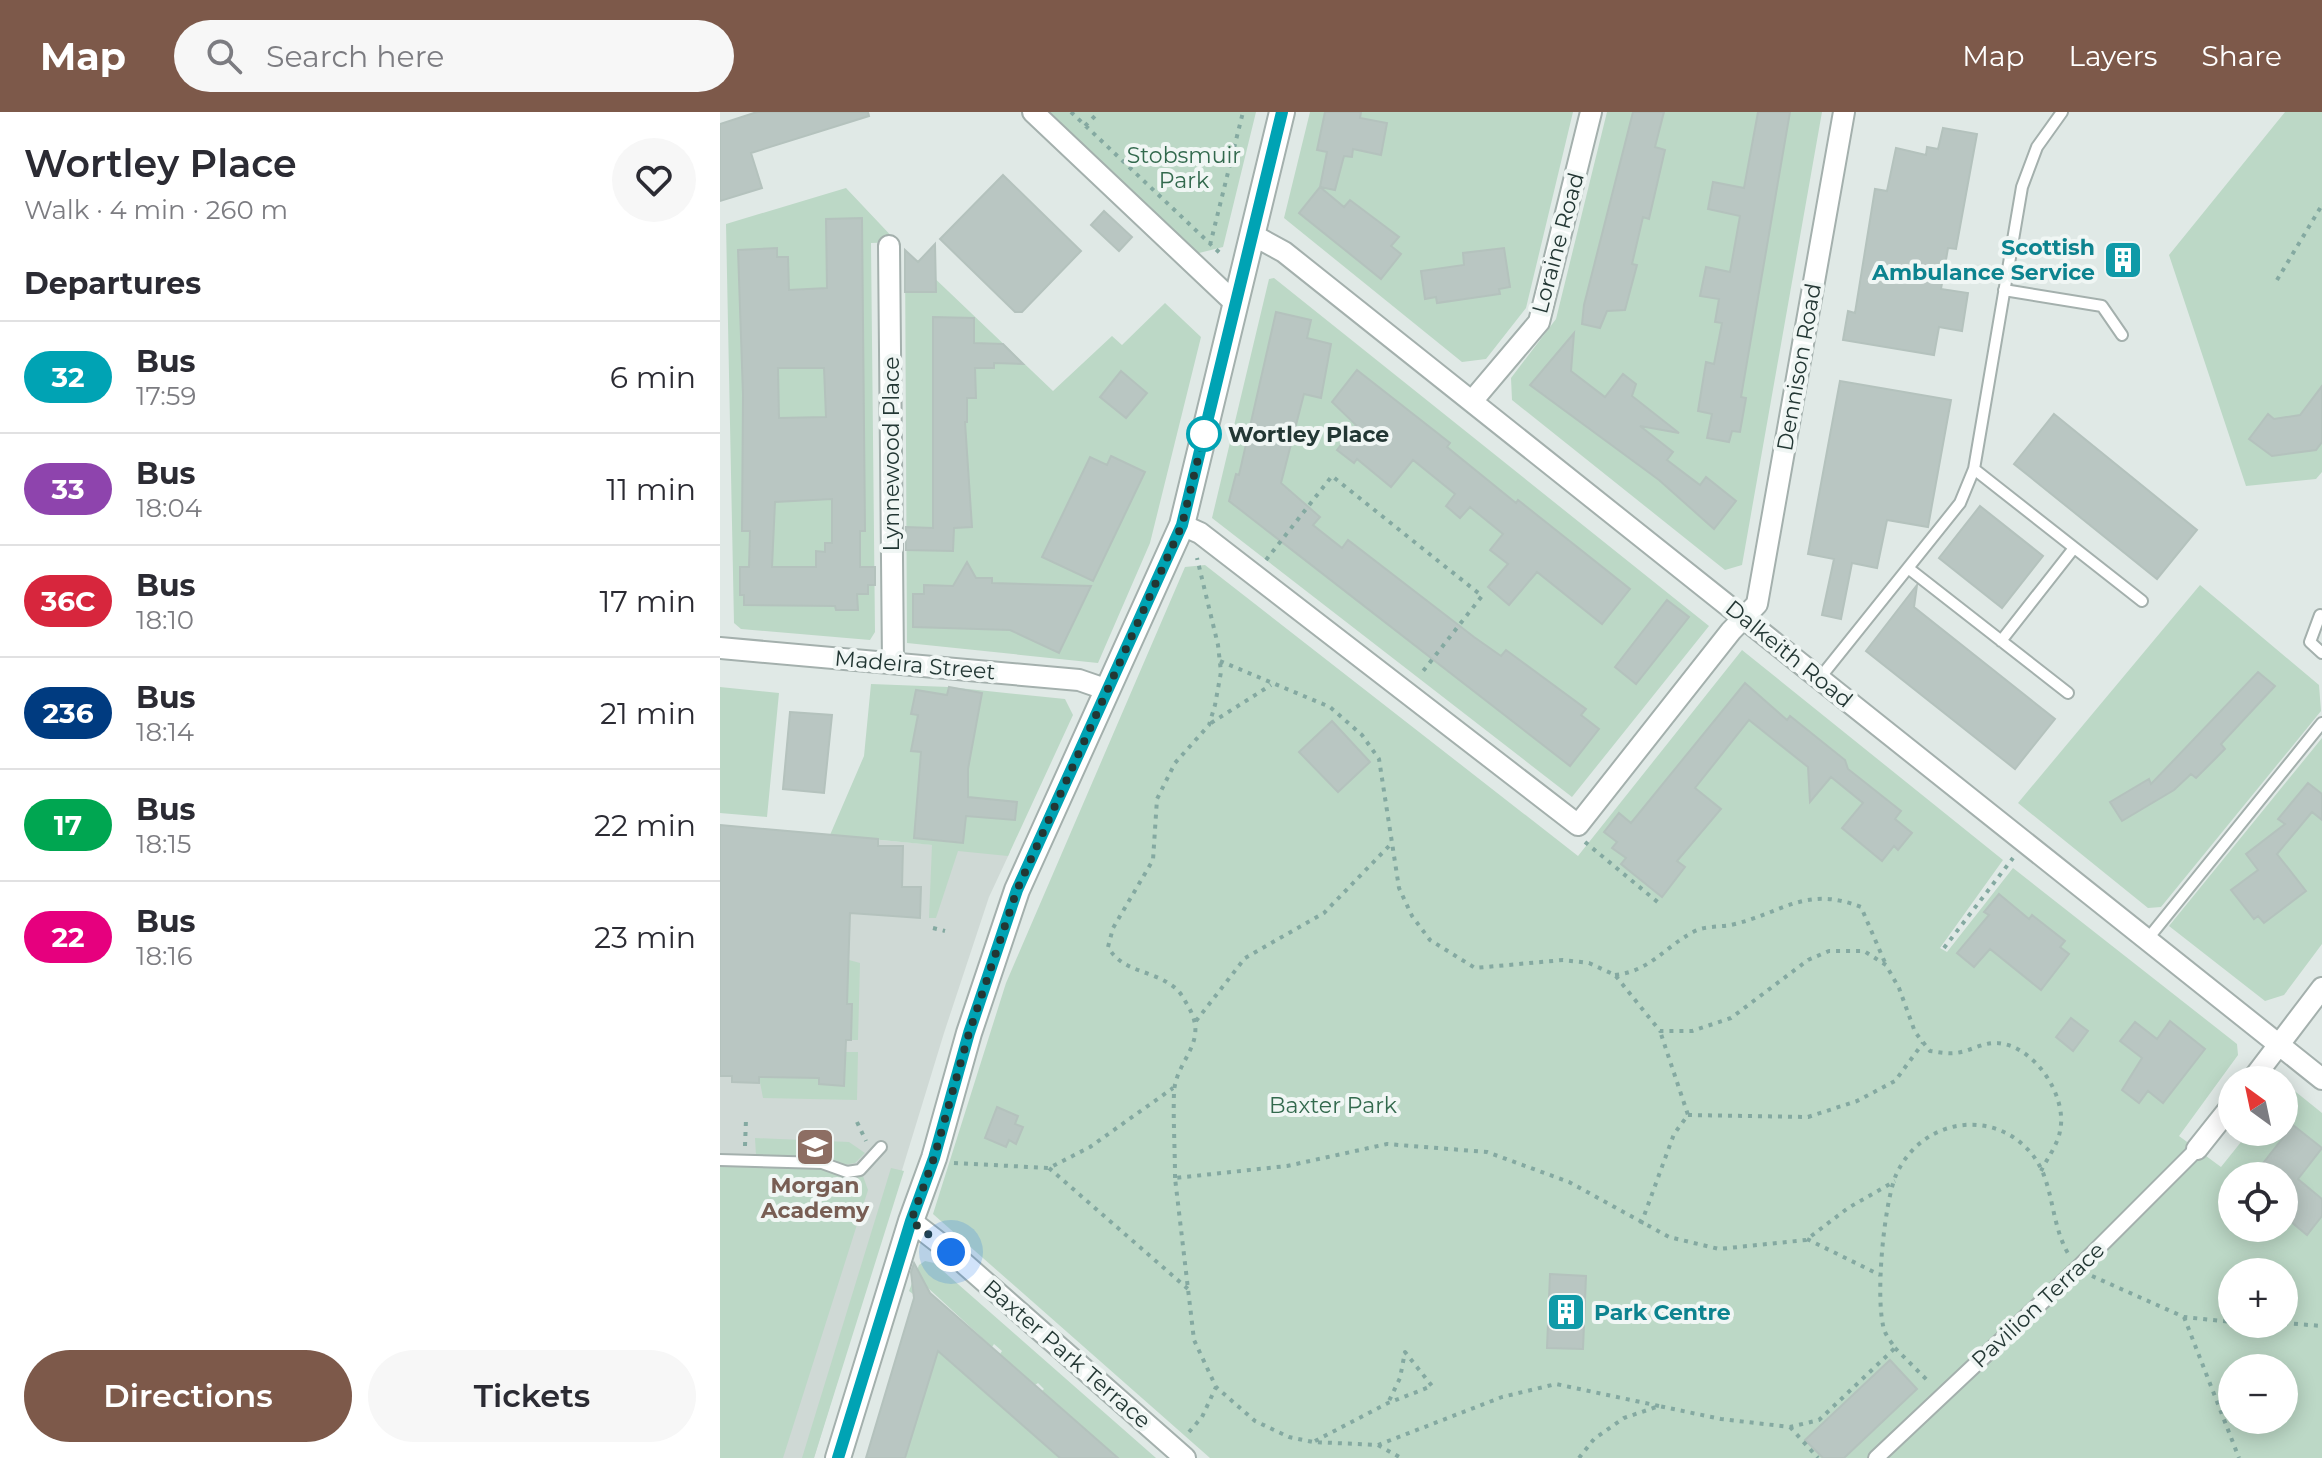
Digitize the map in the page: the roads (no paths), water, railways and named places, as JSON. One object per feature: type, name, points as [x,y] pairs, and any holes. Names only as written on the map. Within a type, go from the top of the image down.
[{"type":"street","points":[[1033,112],[1235,303]]},
{"type":"street","points":[[838,1458],[911,1221],[934,1158],[969,1033],[1017,890],[1108,690],[1191,529],[1235,303],[1282,112]]},
{"type":"street","name":"Loraine Road","points":[[1473,400],[1539,322],[1591,112]]},
{"type":"street","name":"Dennison Road","points":[[1744,618],[1757,604],[1844,112]]},
{"type":"street","name":"Dalkeith Road","points":[[1253,235],[1284,252],[1473,400],[2322,1079]]},
{"type":"street","name":"Lynnewood Place","points":[[889,246],[893,663]]},
{"type":"street","points":[[1191,529],[1578,825],[1744,618]]},
{"type":"street","name":"Madeira Street","points":[[720,648],[1079,680],[1108,690]]},
{"type":"street","points":[[2263,1066],[2322,988]]},
{"type":"street","points":[[2197,1149],[2218,1123]]},
{"type":"street","name":"Pavilion Terrace","points":[[1876,1458],[2078,1268],[2197,1149]]},
{"type":"street","name":"Baxter Park Terrace","points":[[911,1221],[951,1252],[1185,1458]]},
{"type":"lane","points":[[1819,679],[1960,503],[1974,469],[2022,187],[2037,147],[2062,112]]},
{"type":"lane","points":[[2004,290],[2102,306],[2122,335]]},
{"type":"lane","points":[[1974,469],[2142,601]]},
{"type":"lane","points":[[2001,641],[2074,548]]},
{"type":"lane","points":[[1908,568],[2068,693]]},
{"type":"lane","points":[[2320,615],[2310,642],[2322,653]]},
{"type":"lane","points":[[2146,941],[2322,723]]},
{"type":"lane","points":[[720,1160],[822,1163],[847,1172],[860,1170],[881,1147]]},
{"type":"place","name":"Scottish Ambulance Service","points":[[2123,260]]},
{"type":"place","name":"Wortley Place","points":[[1204,434]]},
{"type":"place","name":"Morgan Academy","points":[[815,1147]]},
{"type":"place","name":"Park Centre","points":[[1566,1312]]},
{"type":"park label","name":"Stobsmuir Park","points":[[1184,168]]},
{"type":"park label","name":"Baxter Park","points":[[1333,1105]]}]
